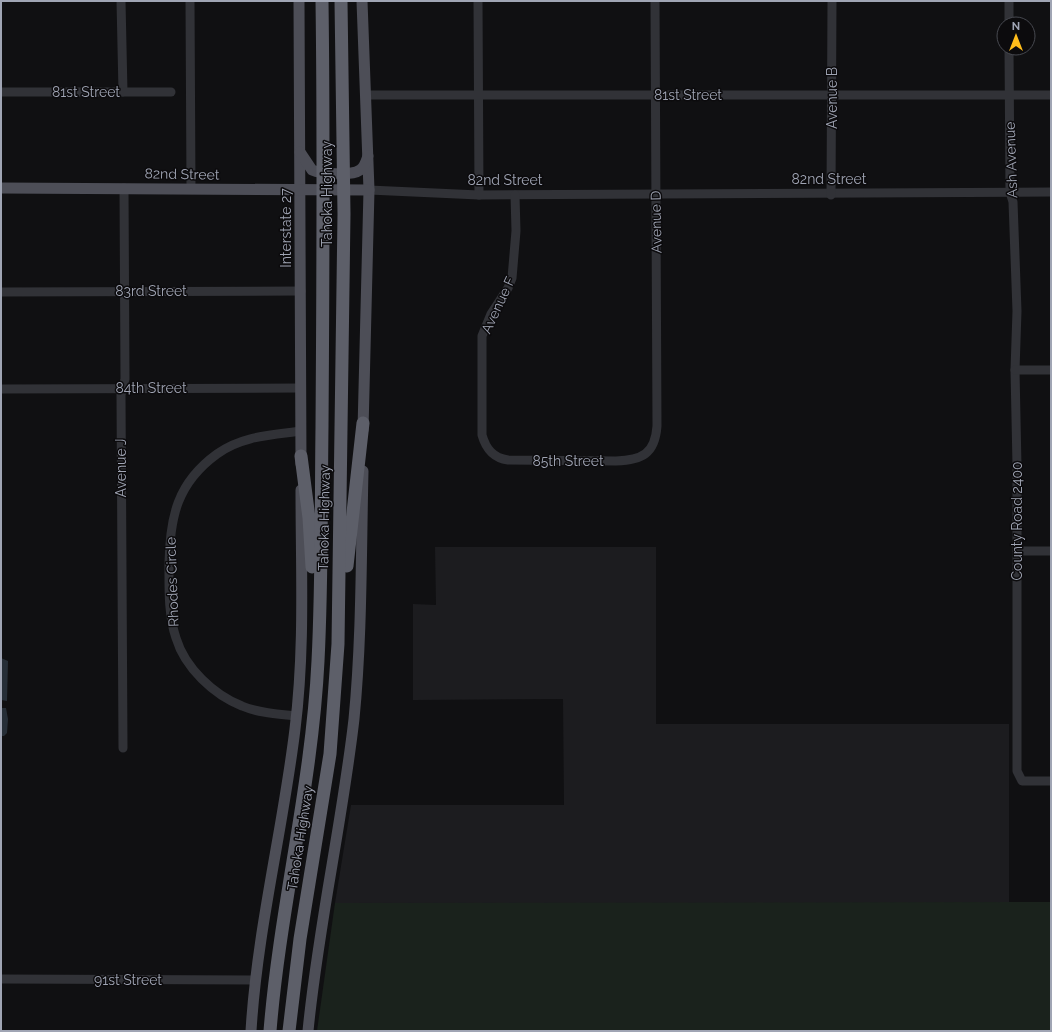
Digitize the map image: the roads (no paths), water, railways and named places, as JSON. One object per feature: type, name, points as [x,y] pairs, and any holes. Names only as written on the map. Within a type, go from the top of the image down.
[{"type":"highway","name":"Tahoka Highway","points":[[270,1031],[278,950],[299,833],[313,735],[319,636],[324,214],[322,1]]},
{"type":"highway","name":"Tahoka Highway","points":[[289,1031],[300,939],[330,754],[339,634],[344,214],[341,1]]},
{"type":"highway","points":[[339,634],[364,423]]},
{"type":"highway","points":[[301,456],[309,518],[315,613],[319,636]]},
{"type":"main road","name":"Interstate 27","points":[[299,1],[301,456]]},
{"type":"main road","points":[[308,1031],[314,975],[341,813],[356,692],[360,642],[369,190],[362,1]]},
{"type":"main road","points":[[300,151],[312,170],[330,173],[351,173],[359,170],[363,167],[368,156]]},
{"type":"main road","name":"82nd Street","points":[[1,188],[124,188],[300,191],[369,190]]},
{"type":"main road","name":"Tahoka Highway","points":[[251,1031],[256,980],[286,795],[296,716],[302,595],[301,456]]},
{"type":"street","points":[[121,1],[123,92]]},
{"type":"street","points":[[190,1],[191,189]]},
{"type":"street","points":[[478,1],[479,195]]},
{"type":"street","name":"Avenue D","points":[[655,1],[657,358],[657,426],[655,442]]},
{"type":"street","name":"Avenue B","points":[[831,194],[832,1]]},
{"type":"street","points":[[1009,1],[1009,16]]},
{"type":"street","name":"Ash Avenue","points":[[1010,56],[1010,192],[1013,202],[1015,271]]},
{"type":"street","name":"81st Street","points":[[1,92],[171,92]]},
{"type":"street","name":"81st Street","points":[[366,95],[1051,94]]},
{"type":"street","name":"Avenue J","points":[[123,748],[121,394],[125,379],[124,188]]},
{"type":"street","name":"82nd Street","points":[[369,190],[479,195],[1051,192]]},
{"type":"street","name":"Avenue F","points":[[484,440],[481,388],[482,336],[491,314],[508,288],[512,278],[516,231],[515,195]]},
{"type":"street","name":"County Road 2400","points":[[1015,271],[1018,551],[1017,771],[1022,781],[1051,781]]},
{"type":"street","name":"83rd Street","points":[[1,292],[301,291]]},
{"type":"street","points":[[1015,370],[1051,370]]},
{"type":"street","name":"84th Street","points":[[1,389],[301,388]]},
{"type":"street","name":"Rhodes Circle","points":[[296,716],[243,707],[218,693],[194,670],[178,645],[174,630],[170,606],[170,537],[171,524],[178,502],[192,478],[208,461],[229,446],[238,442],[266,436],[301,432]]},
{"type":"street","name":"85th Street","points":[[484,440],[491,452],[502,459],[558,461],[629,460],[642,456],[655,442]]},
{"type":"street","points":[[1018,551],[1051,551]]},
{"type":"street","name":"91st Street","points":[[1,979],[256,980]]}]
